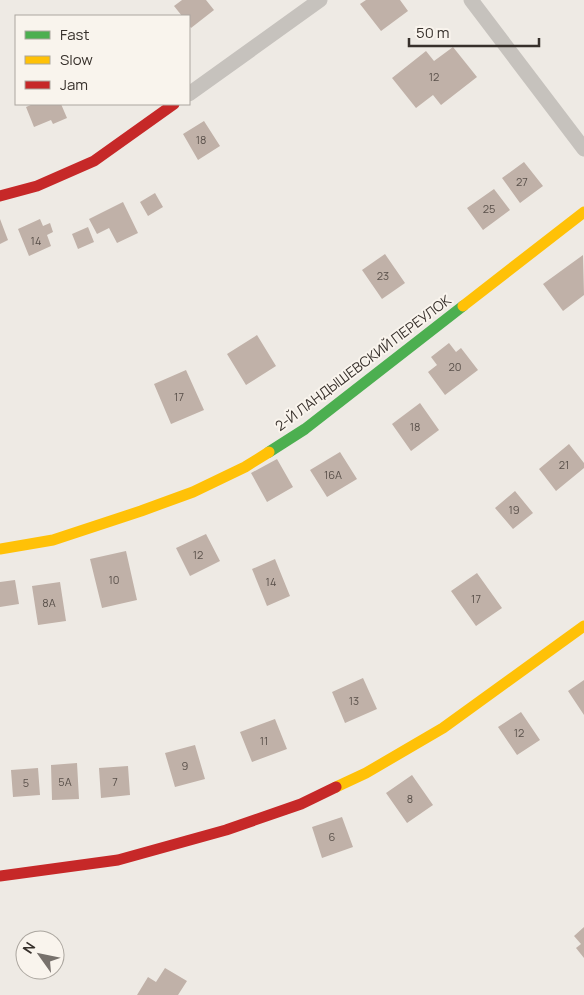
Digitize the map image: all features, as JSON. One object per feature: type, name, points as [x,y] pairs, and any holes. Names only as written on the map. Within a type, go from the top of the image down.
[{"type":"street","points":[[190,93],[320,0]]},
{"type":"street","points":[[471,0],[584,149]]},
{"type":"street","points":[[0,196],[37,186],[94,161],[173,105]]},
{"type":"street","name":"2-Й ЛАНДЫШЕВСКИЙ ПЕРЕУЛОК","points":[[0,549],[53,540],[141,511],[193,492],[245,466],[305,429],[584,212]]},
{"type":"street","points":[[0,876],[118,860],[226,830],[301,804],[366,773],[443,728],[584,626]]},
{"type":"building","points":[[182,0],[206,0],[214,10],[191,28],[190,15],[181,15],[174,6]]},
{"type":"building","points":[[366,0],[400,0],[408,11],[381,31],[360,4]]},
{"type":"building","points":[[453,47],[477,77],[441,105],[433,95],[416,108],[392,78],[426,51],[434,61]]},
{"type":"building","points":[[31,105],[61,105],[67,118],[53,124],[51,120],[34,127],[26,107]]},
{"type":"building","points":[[204,121],[220,146],[198,160],[183,134]]},
{"type":"building","points":[[524,162],[543,186],[520,203],[502,178]]},
{"type":"building","points":[[494,189],[510,210],[483,230],[467,208]]},
{"type":"building","points":[[155,193],[163,207],[148,216],[140,202]]},
{"type":"building","points":[[123,202],[138,233],[117,243],[109,228],[97,234],[89,219]]},
{"type":"building","points":[[0,219],[8,240],[0,244]]},
{"type":"building","points":[[40,219],[43,226],[50,223],[53,232],[47,235],[51,246],[29,256],[18,229]]},
{"type":"building","points":[[88,227],[94,242],[78,249],[72,234]]},
{"type":"building","points":[[385,254],[405,283],[382,299],[362,270]]},
{"type":"building","points":[[583,255],[584,295],[563,311],[543,284]]},
{"type":"building","points":[[257,335],[276,366],[246,385],[227,354]]},
{"type":"building","points":[[449,343],[456,352],[461,348],[478,370],[445,395],[428,372],[437,365],[431,357]]},
{"type":"building","points":[[186,370],[204,410],[171,424],[154,384]]},
{"type":"building","points":[[420,403],[439,430],[411,451],[392,424]]},
{"type":"building","points":[[569,444],[584,463],[584,468],[556,491],[539,469]]},
{"type":"building","points":[[340,452],[357,479],[327,497],[310,470]]},
{"type":"building","points":[[277,459],[293,487],[267,502],[251,473]]},
{"type":"building","points":[[515,491],[533,513],[513,529],[495,508]]},
{"type":"building","points":[[206,534],[220,561],[190,576],[176,548]]},
{"type":"building","points":[[126,551],[137,600],[102,608],[90,559]]},
{"type":"building","points":[[275,559],[290,596],[267,606],[252,569]]},
{"type":"building","points":[[477,573],[502,608],[476,626],[451,591]]},
{"type":"building","points":[[15,580],[19,604],[0,607],[0,582]]},
{"type":"building","points":[[60,582],[66,621],[38,625],[32,586]]},
{"type":"building","points":[[363,678],[377,709],[345,723],[332,692]]},
{"type":"building","points":[[584,680],[584,715],[568,691]]},
{"type":"building","points":[[521,712],[540,740],[517,755],[498,727]]},
{"type":"building","points":[[275,719],[287,749],[252,762],[240,732]]},
{"type":"building","points":[[195,745],[205,779],[175,787],[165,753]]},
{"type":"building","points":[[77,763],[79,799],[52,800],[51,765]]},
{"type":"building","points":[[128,766],[130,795],[101,798],[99,768]]},
{"type":"building","points":[[38,768],[40,795],[13,797],[11,770]]},
{"type":"building","points":[[412,775],[433,805],[407,823],[386,793]]},
{"type":"building","points":[[342,817],[353,847],[322,858],[312,827]]},
{"type":"building","points":[[584,927],[584,958],[576,948],[581,944],[574,936]]},
{"type":"building","points":[[165,968],[187,981],[178,995],[137,995],[148,977],[156,982]]},
{"type":"traffic: fast","points":[[269,452],[305,429],[463,306]]},
{"type":"traffic: slow","points":[[463,306],[584,212]]},
{"type":"traffic: slow","points":[[0,549],[53,540],[141,511],[193,492],[245,467],[269,452]]},
{"type":"traffic: slow","points":[[336,787],[366,773],[443,728],[584,626]]},
{"type":"traffic: jam","points":[[0,196],[37,186],[94,161],[173,105]]},
{"type":"traffic: jam","points":[[0,876],[118,860],[226,830],[301,804],[336,787]]}]
